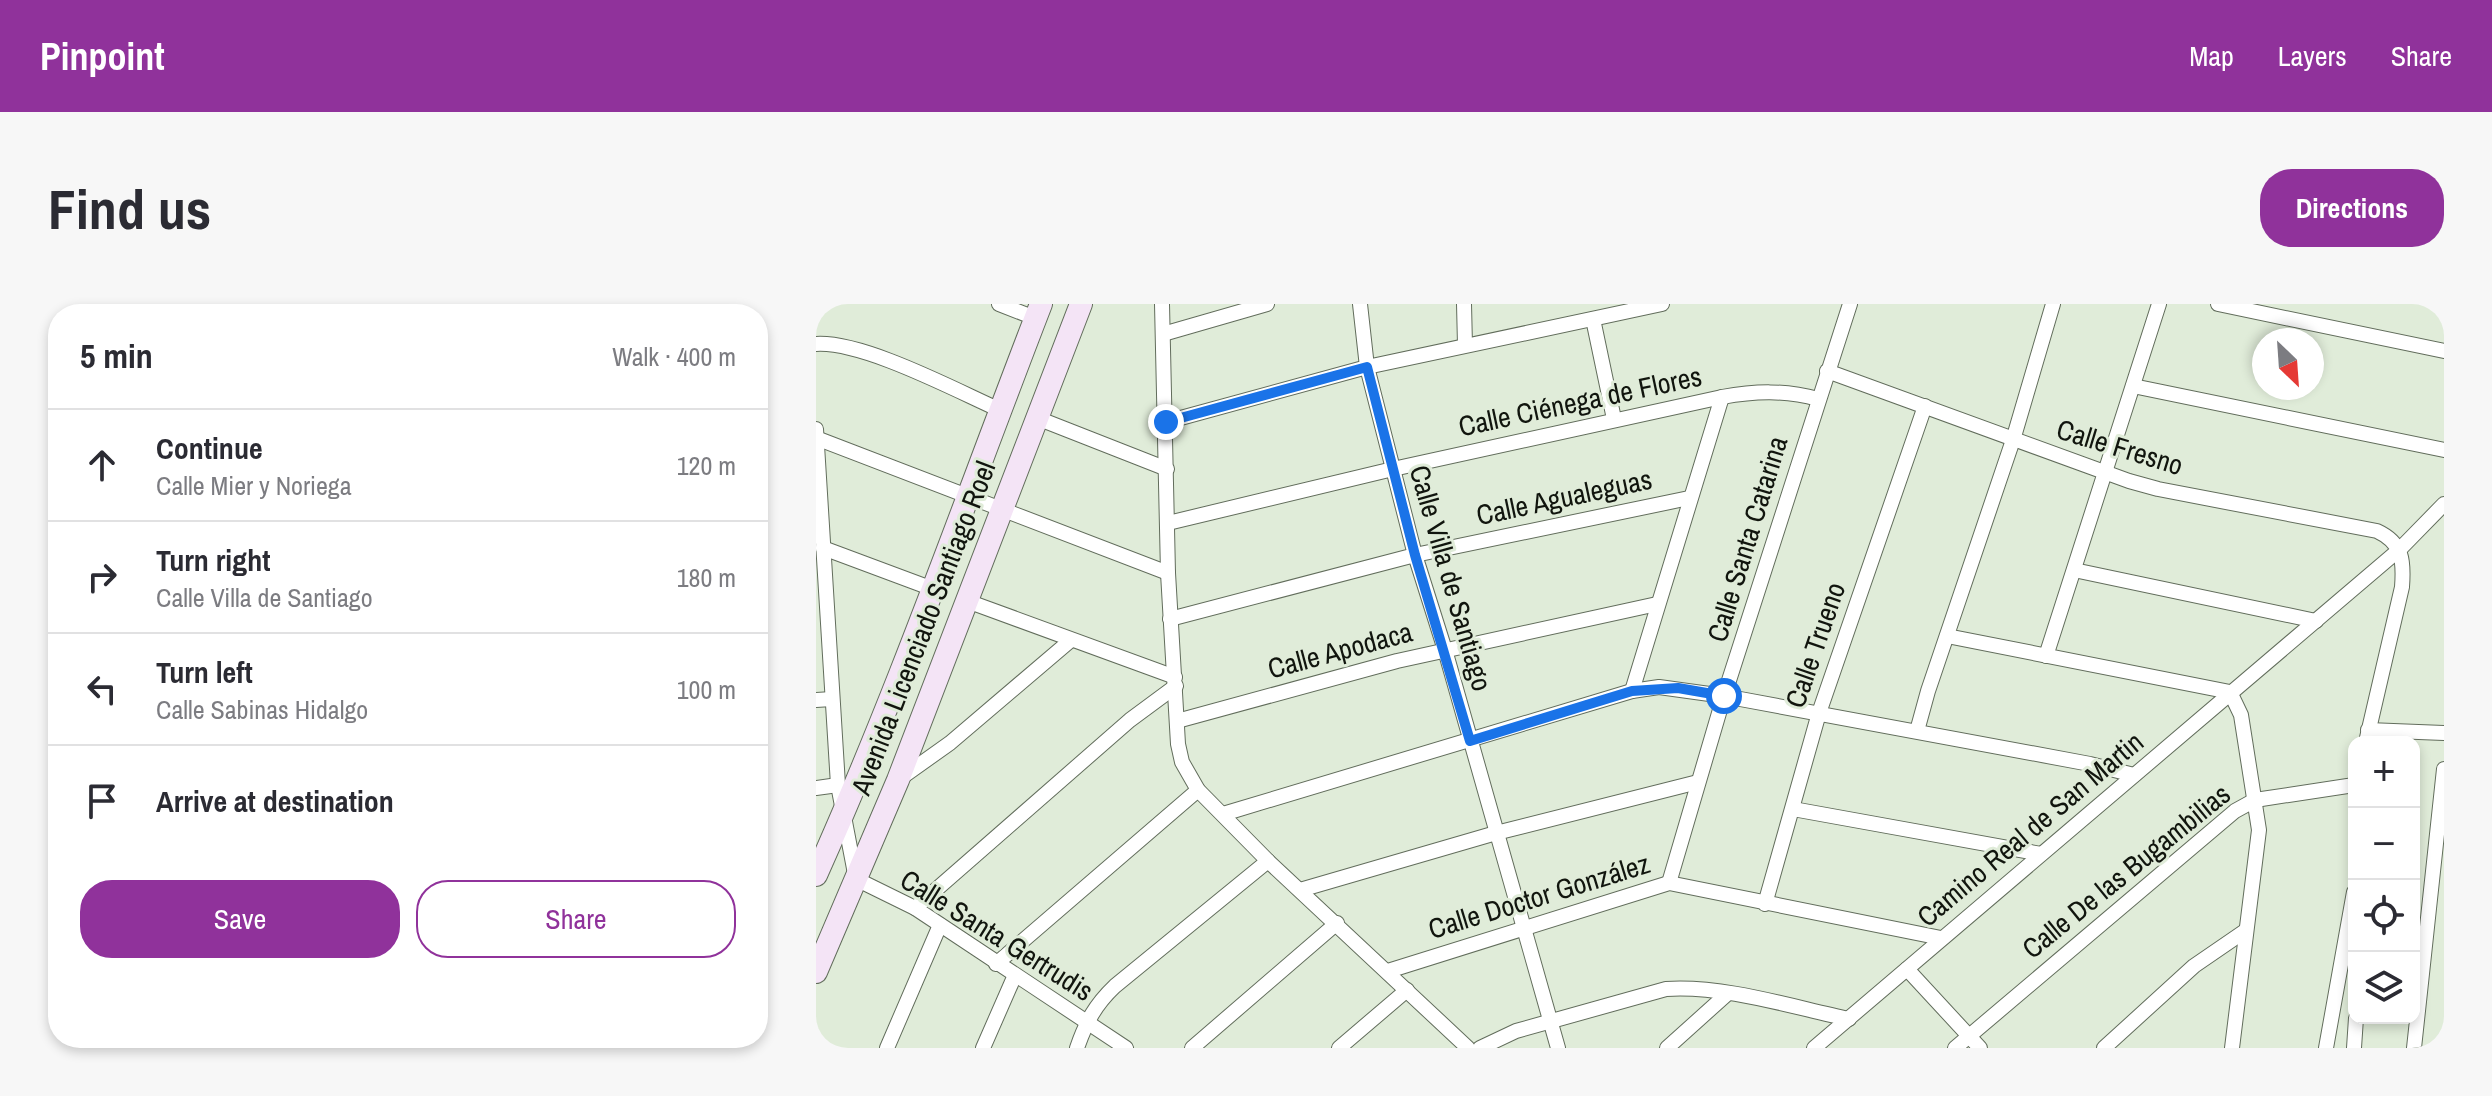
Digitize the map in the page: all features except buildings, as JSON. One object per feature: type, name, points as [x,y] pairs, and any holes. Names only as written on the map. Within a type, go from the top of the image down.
[{"type":"street","points":[[999,304],[1038,311]]},
{"type":"street","name":"Avenida Licenciado Santiago Roel","points":[[816,972],[898,780],[1081,304]]},
{"type":"street","points":[[1162,304],[1170,619],[1178,744],[1182,762],[1198,790],[1268,861],[1468,1048]]},
{"type":"street","points":[[1163,334],[1267,304]]},
{"type":"street","name":"Calle Villa de Santiago","points":[[1360,304],[1367,367],[1415,555],[1558,1048]]},
{"type":"street","points":[[1464,304],[1465,345]]},
{"type":"street","points":[[1166,422],[1367,367],[1662,304]]},
{"type":"street","name":"Calle Santa Catarina","points":[[1669,883],[1724,696],[1850,304]]},
{"type":"street","points":[[1917,731],[2013,440],[2053,304]]},
{"type":"street","points":[[2046,656],[2159,304]]},
{"type":"street","points":[[2218,304],[2444,351]]},
{"type":"street","name":"Avenida Licenciado Santiago Roel","points":[[816,875],[933,589],[1038,311]]},
{"type":"street","points":[[1593,319],[1614,419]]},
{"type":"street","points":[[816,344],[849,347],[1000,410]]},
{"type":"street","name":"Calle Fresno","points":[[1827,371],[2105,474],[2158,489],[2377,531],[2387,535],[2400,549]]},
{"type":"street","points":[[2133,386],[2444,450]]},
{"type":"street","name":"Calle Ciénega de Flores","points":[[1168,523],[1393,469],[1722,397],[1768,391],[1818,399]]},
{"type":"street","points":[[1632,691],[1722,397]]},
{"type":"street","name":"Calle Trueno","points":[[1765,904],[1819,713],[1925,406]]},
{"type":"street","points":[[1037,418],[1167,469]]},
{"type":"street","name":"Calle Santa Gertrudis","points":[[816,429],[818,523],[823,548],[821,611],[838,785],[856,879],[915,908],[1126,1048]]},
{"type":"street","points":[[816,438],[1168,573]]},
{"type":"street","name":"Calle Agualeguas","points":[[1170,619],[1415,555],[1689,498]]},
{"type":"street","name":"Camino Real de San Martin","points":[[1814,1048],[2400,549],[2444,504]]},
{"type":"street","points":[[823,548],[933,589]]},
{"type":"street","points":[[2400,549],[2403,564],[2399,611],[2367,736],[2444,733]]},
{"type":"street","points":[[2074,570],[2316,621]]},
{"type":"street","points":[[967,601],[1176,681]]},
{"type":"street","name":"Calle Apodaca","points":[[1177,721],[1445,650],[1657,604]]},
{"type":"street","points":[[1947,636],[2230,692],[2241,715],[2259,830],[2232,1048]]},
{"type":"street","points":[[898,780],[950,743],[1071,640]]},
{"type":"street","points":[[915,908],[1176,681]]},
{"type":"street","points":[[1223,814],[1632,691],[1678,688],[2090,764],[2134,775]]},
{"type":"street","points":[[816,700],[832,699]]},
{"type":"street","points":[[2414,1048],[2440,851],[2444,769]]},
{"type":"street","points":[[1300,890],[1496,833],[1698,782]]},
{"type":"street","points":[[816,788],[838,785]]},
{"type":"street","name":"Calle De las Bugambilias","points":[[1955,1048],[2235,811],[2255,800],[2348,786]]},
{"type":"street","points":[[996,964],[1198,790]]},
{"type":"street","points":[[1793,809],[2041,854]]},
{"type":"street","points":[[1077,1048],[1095,1006],[1115,986],[1268,861]]},
{"type":"street","name":"Calle Doctor González","points":[[1388,971],[1669,883],[1941,938]]},
{"type":"street","points":[[1192,1048],[1337,923]]},
{"type":"street","points":[[2326,1048],[2348,923]]},
{"type":"street","points":[[887,1048],[940,925]]},
{"type":"street","points":[[2104,1048],[2194,966],[2245,931]]},
{"type":"street","points":[[2346,933],[2354,952]]},
{"type":"street","points":[[1907,969],[1980,1048]]},
{"type":"street","points":[[983,1048],[1015,975]]},
{"type":"street","points":[[1480,1048],[1501,1036],[1666,989],[1727,994],[1849,1019]]},
{"type":"street","points":[[1339,1048],[1407,990]]},
{"type":"street","points":[[1667,1048],[1727,994]]},
{"type":"street","points":[[2354,1048],[2356,1024]]},
{"type":"route","points":[[1166,422],[1367,367],[1415,555],[1470,741],[1632,691],[1678,688],[1724,696]]}]
